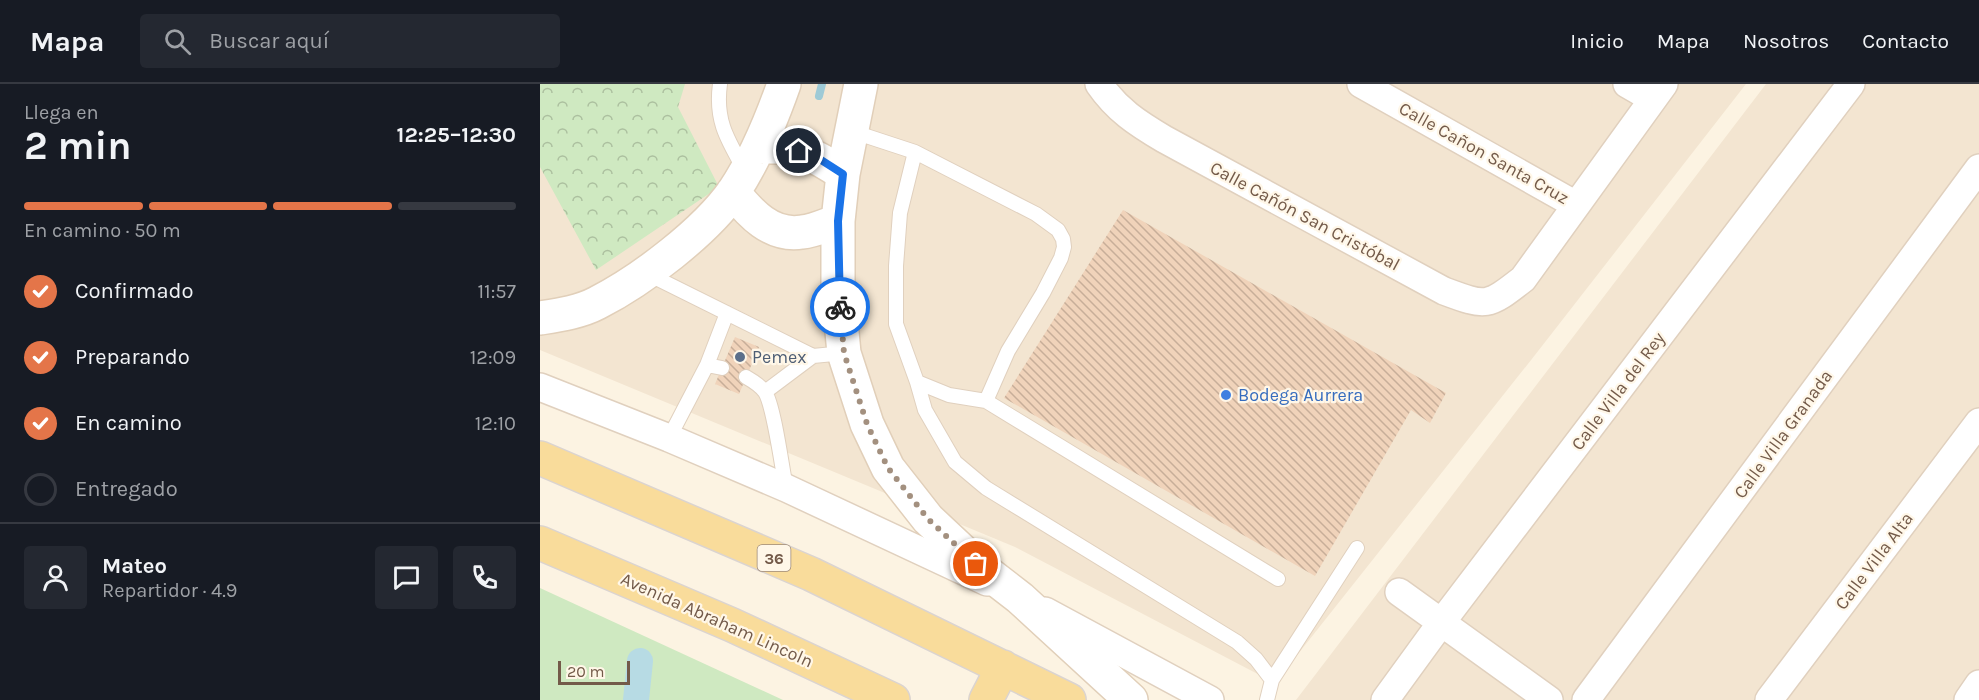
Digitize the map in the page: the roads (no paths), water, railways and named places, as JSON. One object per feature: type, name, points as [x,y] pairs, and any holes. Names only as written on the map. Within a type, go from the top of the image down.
[{"type":"main road","name":"36","points":[[540,458],[811,574],[1069,700]]},
{"type":"main road","name":"Avenida Abraham Lincoln","points":[[540,543],[732,625],[893,700]]},
{"type":"main road","points":[[986,700],[1003,667]]},
{"type":"street","points":[[540,318],[565,314],[596,304],[645,273],[700,230],[746,170],[773,116],[784,84]]},
{"type":"street","points":[[861,84],[843,174],[838,221],[838,290],[829,355],[888,468],[928,519],[976,564],[1020,598],[1131,700]]},
{"type":"street","name":"Calle Cañón San Cristóbal","points":[[1099,84],[1109,99],[1127,116],[1164,139],[1444,291],[1481,303],[1497,299],[1523,279],[1659,92]]},
{"type":"street","name":"Calle Cañon Santa Cruz","points":[[1361,84],[1576,205]]},
{"type":"street","points":[[1627,84],[1659,92]]},
{"type":"street","name":"Calle Villa del Rey","points":[[1385,700],[1851,84]]},
{"type":"street","points":[[746,170],[778,146],[818,158],[843,174]]},
{"type":"street","name":"Calle Villa Granada","points":[[1586,700],[1979,168]]},
{"type":"street","points":[[746,170],[754,216],[783,232],[801,232],[838,221]]},
{"type":"street","points":[[540,387],[669,438],[786,488],[1020,598],[1210,700]]},
{"type":"street","name":"Calle Villa Alta","points":[[1769,700],[1979,422]]},
{"type":"street","points":[[1399,592],[1549,700]]},
{"type":"street","points":[[1968,700],[1979,684]]},
{"type":"lane","points":[[720,84],[720,120],[727,140],[746,170]]},
{"type":"lane","points":[[851,131],[915,152],[1036,214],[1058,230],[1063,239],[1064,248],[1061,258],[1008,351],[986,401]]},
{"type":"lane","points":[[915,152],[900,213],[896,266],[896,324],[925,410],[956,462],[986,488],[1237,642],[1256,659],[1272,680]]},
{"type":"lane","points":[[645,273],[727,313],[829,355]]},
{"type":"lane","points":[[669,438],[707,365],[727,313]]},
{"type":"lane","points":[[765,392],[829,355]]},
{"type":"lane","points":[[707,365],[722,368]]},
{"type":"lane","points":[[746,377],[765,392],[786,488]]},
{"type":"lane","points":[[917,382],[949,395],[986,401],[1278,579]]},
{"type":"lane","points":[[1267,700],[1272,680],[1357,548]]},
{"type":"waterway","points":[[819,96],[822,84]]},
{"type":"waterway","points":[[636,700],[640,661]]},
{"type":"place","name":"Pemex","points":[[740,357]]},
{"type":"place","name":"Bodega Aurrera","points":[[1226,395]]}]
